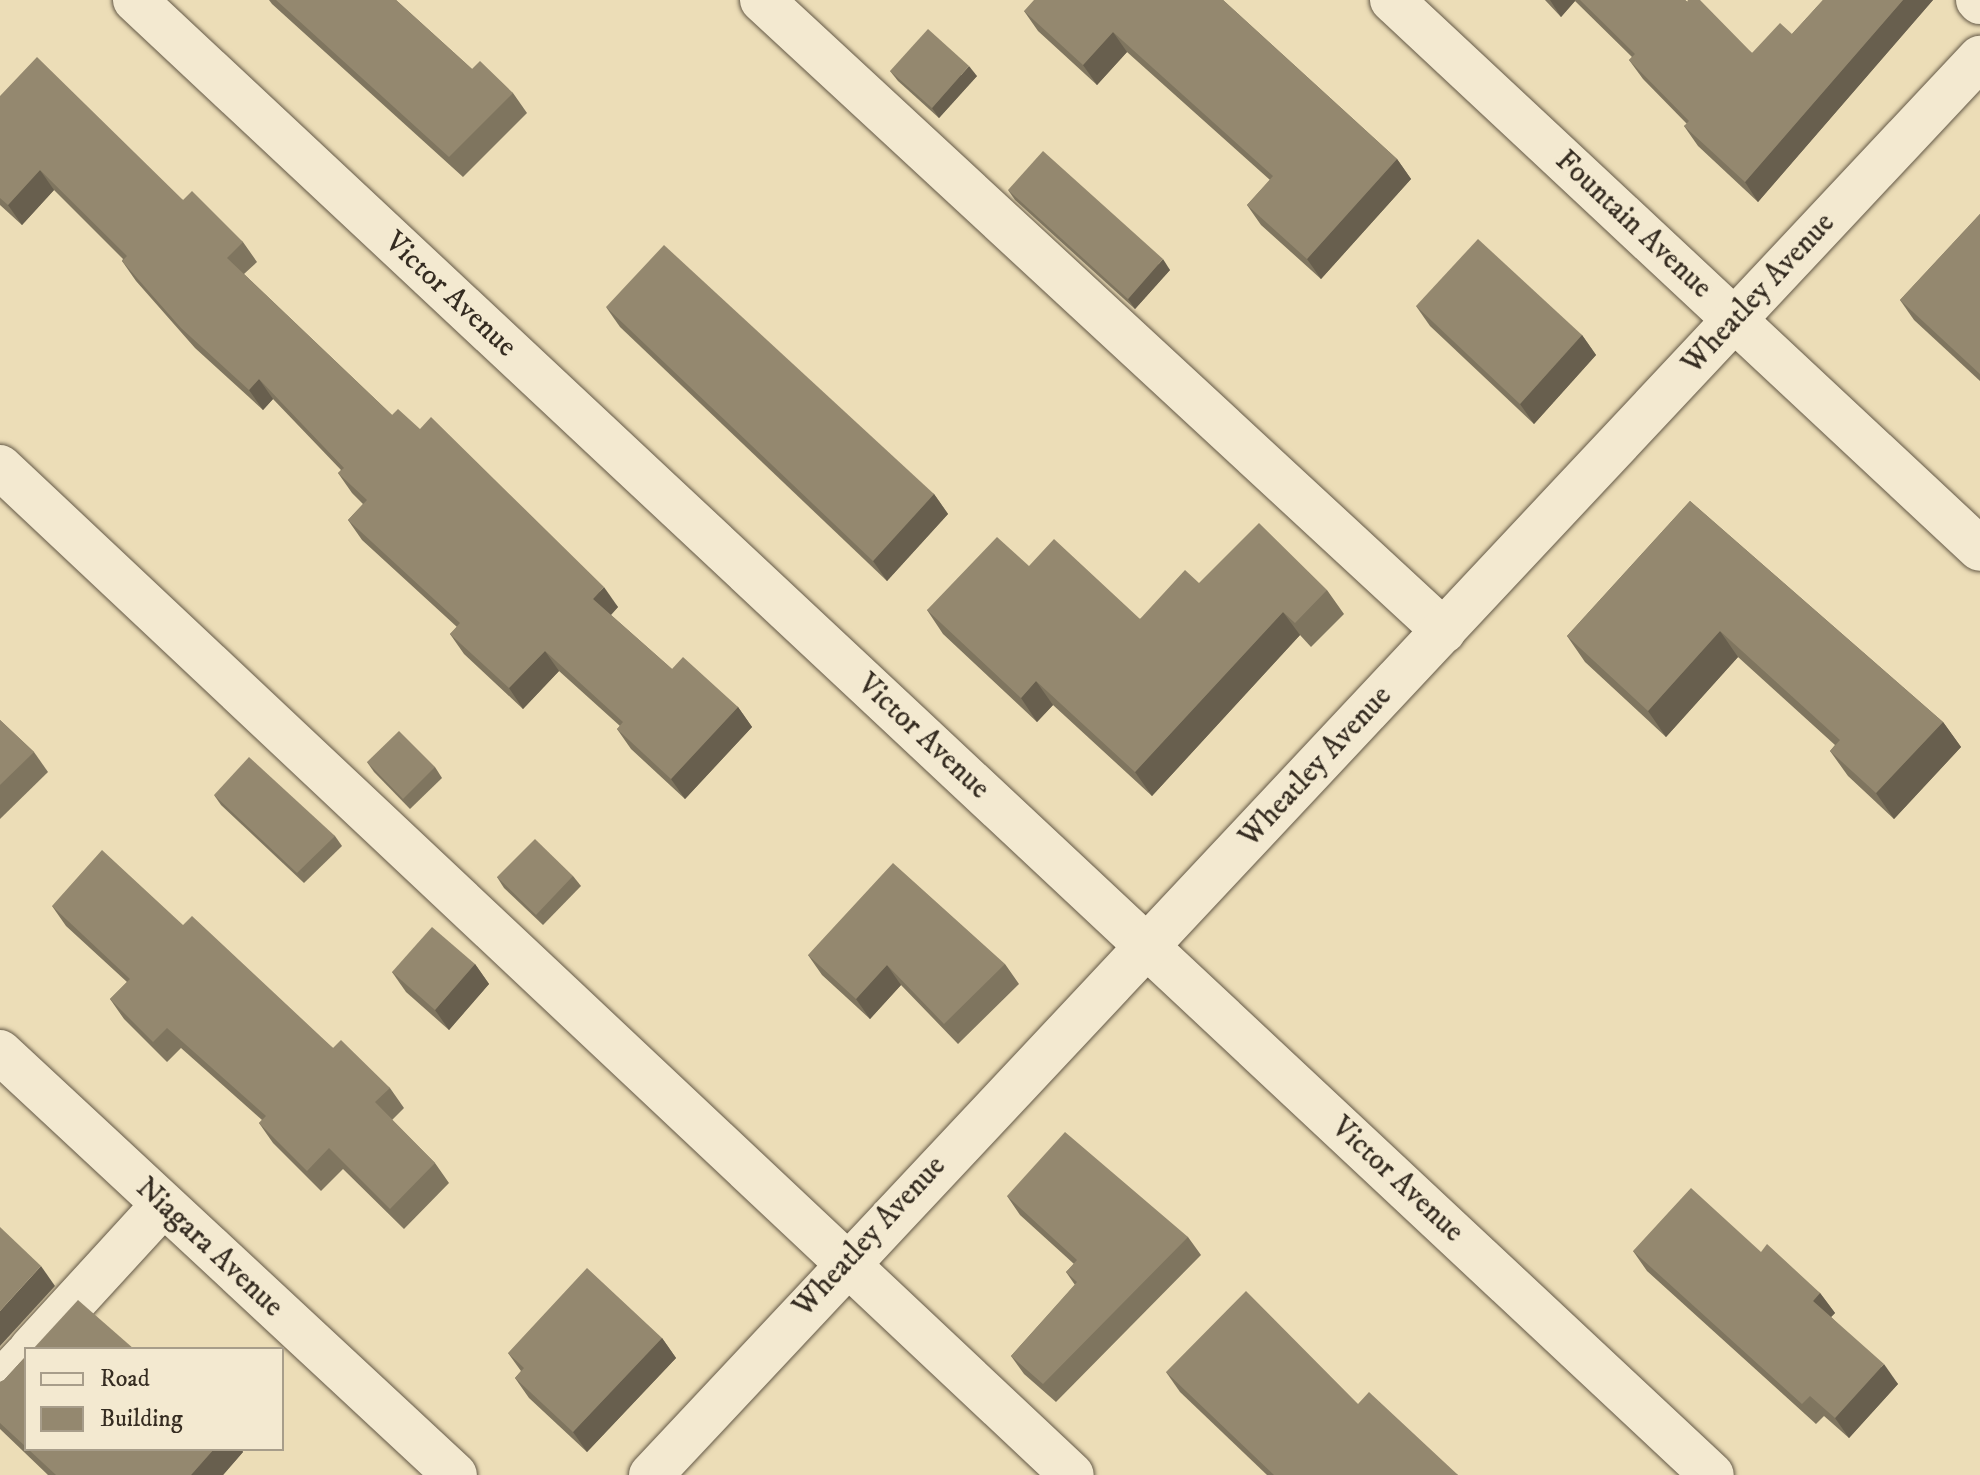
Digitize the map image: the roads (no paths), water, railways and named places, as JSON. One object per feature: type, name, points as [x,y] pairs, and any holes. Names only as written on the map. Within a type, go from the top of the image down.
[{"type":"street","name":"Victor Avenue","points":[[135,0],[1712,1475]]},
{"type":"street","points":[[762,0],[1444,631]]},
{"type":"street","name":"Fountain Avenue","points":[[1392,0],[1980,549]]},
{"type":"street","name":"Wheatley Avenue","points":[[651,1475],[844,1261],[1148,947],[1980,58]]},
{"type":"street","points":[[0,467],[1072,1475]]},
{"type":"street","name":"Niagara Avenue","points":[[0,1052],[455,1475]]},
{"type":"street","points":[[33,1347],[163,1205]]},
{"type":"street","points":[[0,1383],[24,1357]]}]
